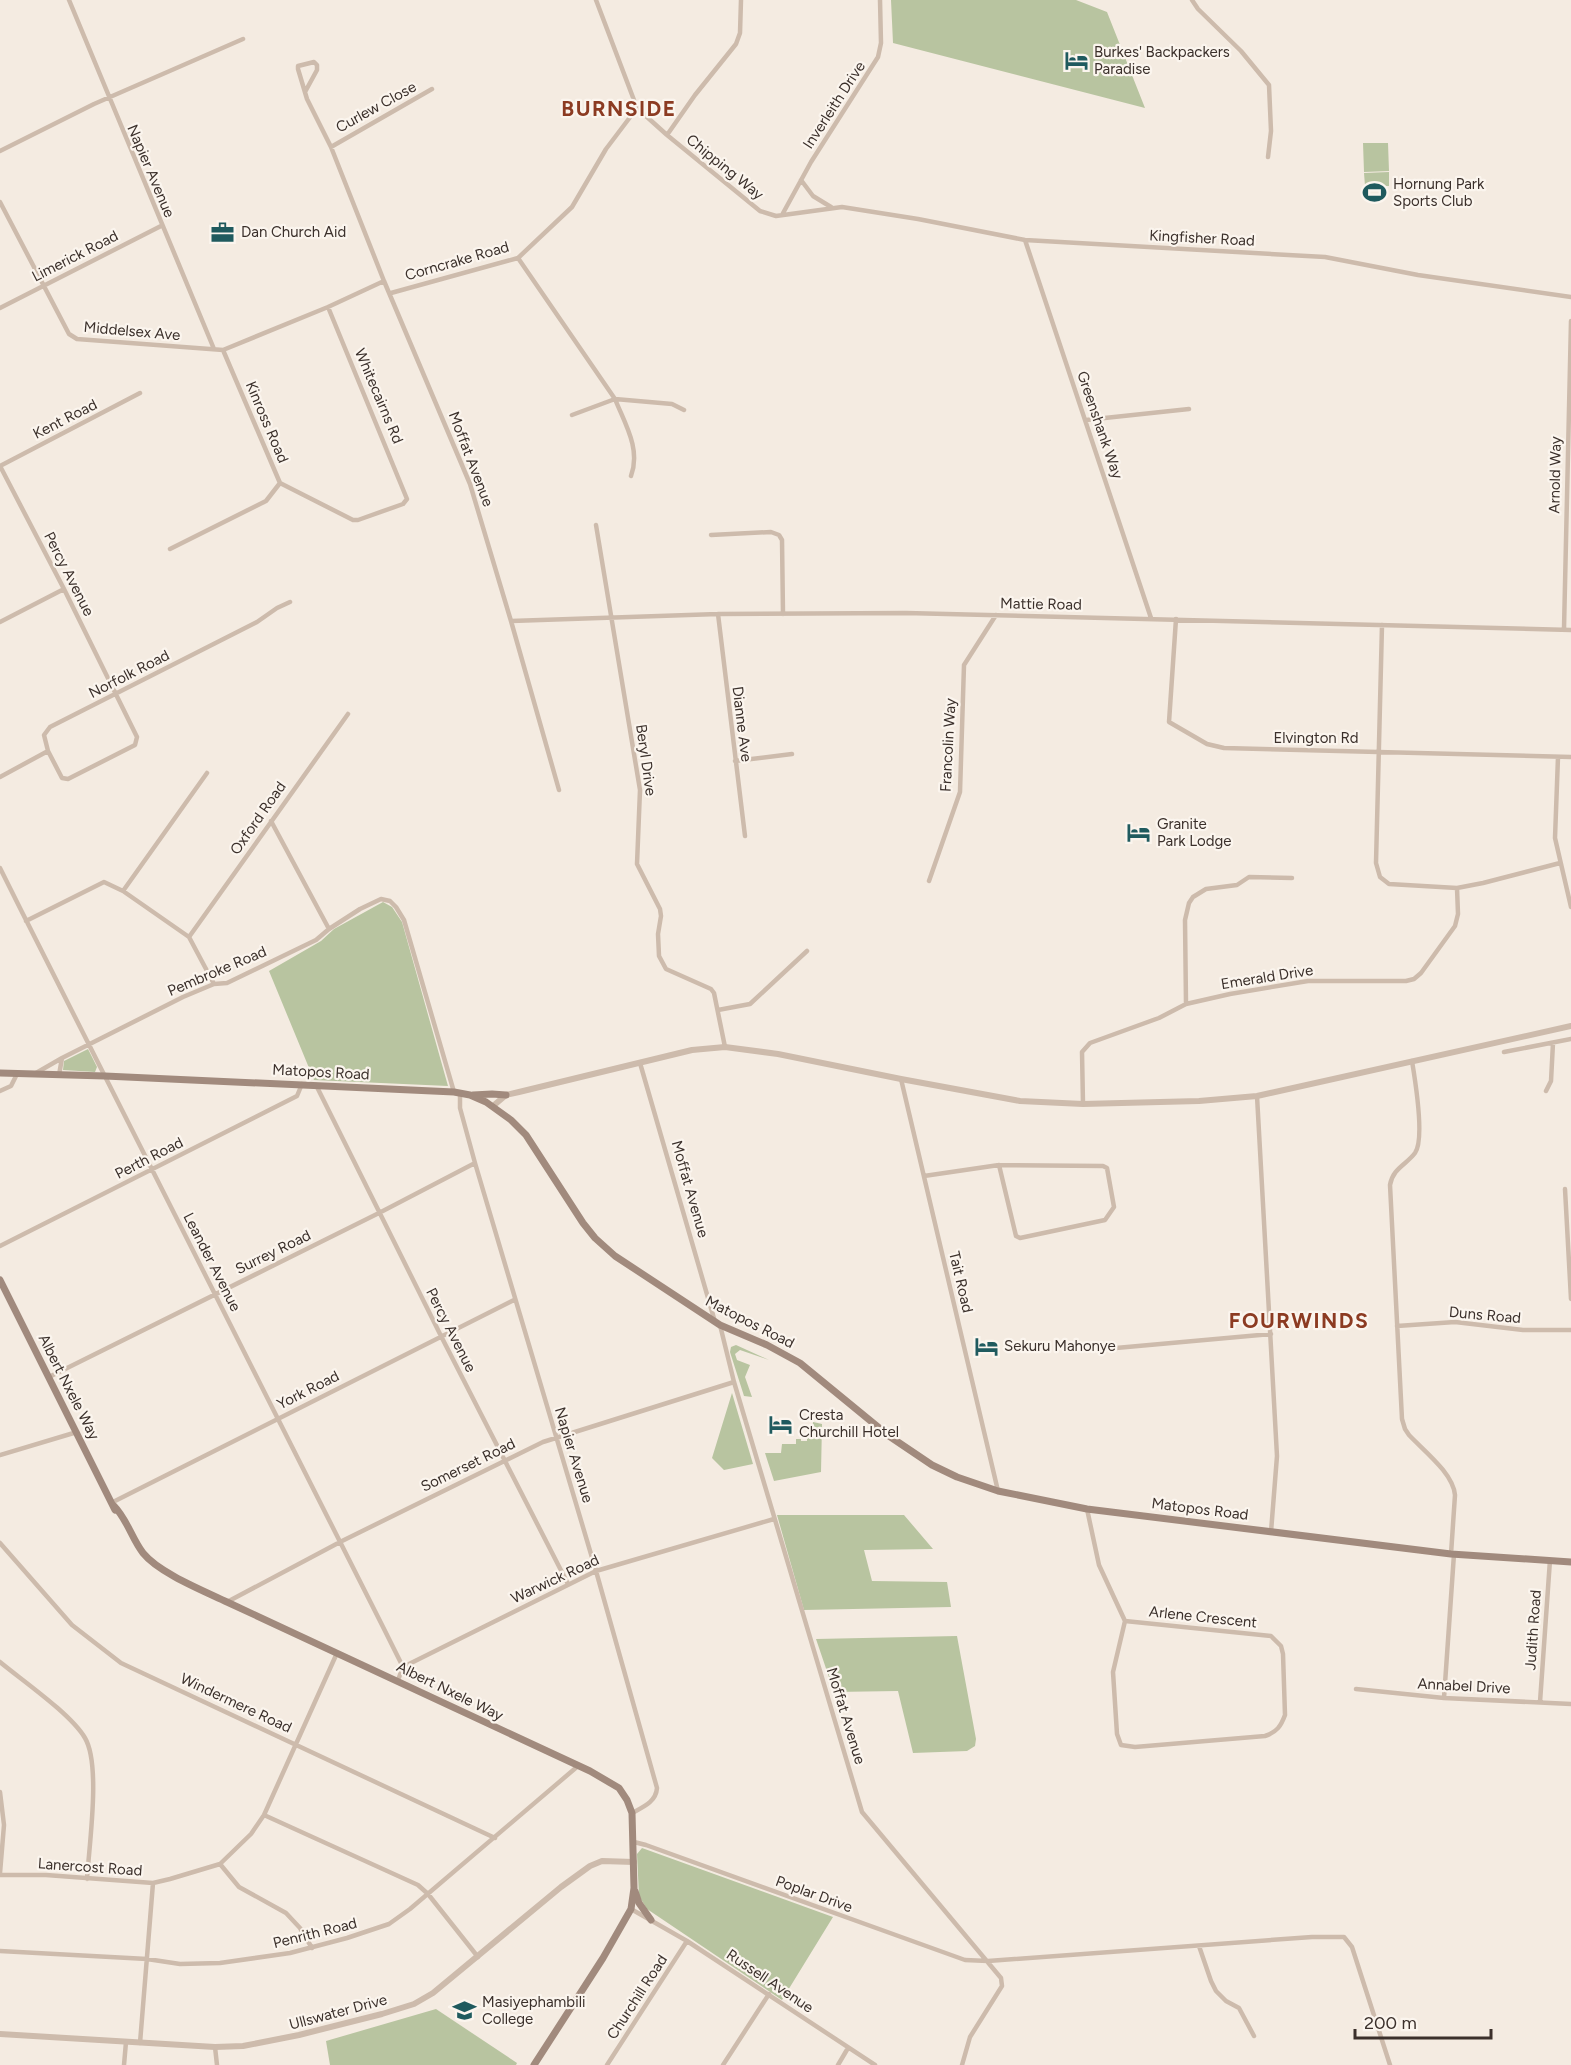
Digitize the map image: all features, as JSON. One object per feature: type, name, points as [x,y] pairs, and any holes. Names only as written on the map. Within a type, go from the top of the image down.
[{"type":"main road","name":"Matopos Road","points":[[0,1073],[302,1084],[457,1092],[470,1095],[493,1106],[525,1135],[583,1223],[595,1238],[615,1256],[718,1324],[767,1345],[800,1363],[889,1436],[932,1465],[973,1484],[1087,1509],[1453,1554],[1571,1562]]},
{"type":"main road","points":[[470,1095],[506,1095]]},
{"type":"main road","name":"Albert Nxele Way","points":[[0,1280],[113,1504],[148,1563],[167,1574],[590,1771],[619,1788],[632,1813],[634,1888],[631,1909]]},
{"type":"main road","points":[[634,1888],[639,1903],[651,1920]]},
{"type":"main road","points":[[534,2065],[603,1958],[631,1909]]},
{"type":"street","name":"Napier Avenue","points":[[69,0],[214,350]]},
{"type":"street","name":"Chipping Way","points":[[596,0],[637,108],[760,211],[782,215]]},
{"type":"street","points":[[667,135],[695,95],[736,44],[740,33],[741,0]]},
{"type":"street","name":"Inverleith Drive","points":[[782,215],[801,180],[878,57],[882,43],[880,0]]},
{"type":"street","points":[[1192,0],[1198,9],[1241,51],[1269,85],[1271,131],[1268,157]]},
{"type":"street","points":[[0,151],[108,98],[243,39]]},
{"type":"street","name":"Moffat Avenue","points":[[305,92],[317,69],[314,62],[298,66],[305,92],[332,147],[384,281],[391,292],[470,484],[559,790]]},
{"type":"street","name":"Curlew Close","points":[[332,147],[432,89]]},
{"type":"street","name":"Corncrake Road","points":[[391,292],[518,258],[572,207],[606,149],[637,108]]},
{"type":"street","points":[[801,180],[813,196],[831,207]]},
{"type":"street","points":[[0,202],[42,286]]},
{"type":"street","name":"Kingfisher Road","points":[[782,215],[831,207],[849,208],[1025,240],[1325,257],[1418,275],[1571,297]]},
{"type":"street","name":"Limerick Road","points":[[0,308],[161,226]]},
{"type":"street","name":"Greenshank Way","points":[[1025,240],[1151,618]]},
{"type":"street","points":[[518,258],[615,399],[633,446],[635,456],[631,476]]},
{"type":"street","points":[[214,350],[223,350],[328,307],[384,281]]},
{"type":"street","name":"Middelsex Ave","points":[[42,286],[69,334],[74,338],[214,350]]},
{"type":"street","name":"Whitecairns Rd","points":[[280,483],[353,520],[405,503],[407,495],[328,307]]},
{"type":"street","name":"Arnold Way","points":[[1564,629],[1569,501],[1571,321]]},
{"type":"street","name":"Kinross Road","points":[[170,549],[266,501],[280,483],[223,350]]},
{"type":"street","name":"Kent Road","points":[[0,466],[140,393]]},
{"type":"street","points":[[572,415],[615,399],[672,404],[684,410]]},
{"type":"street","points":[[1086,420],[1189,409]]},
{"type":"street","name":"Percy Avenue","points":[[0,466],[137,737],[135,745],[68,779],[62,778],[48,752]]},
{"type":"street","name":"Beryl Drive","points":[[596,525],[640,790],[637,864],[660,909],[659,956],[666,969],[711,989],[714,993],[725,1047]]},
{"type":"street","points":[[711,535],[773,532],[779,535],[782,540],[783,614]]},
{"type":"street","points":[[0,622],[64,589]]},
{"type":"street","name":"Norfolk Road","points":[[48,752],[44,735],[50,727],[290,602]]},
{"type":"street","name":"Mattie Road","points":[[511,621],[718,614],[996,615],[1571,630]]},
{"type":"street","name":"Dianne Ave","points":[[718,614],[745,836]]},
{"type":"street","name":"Francolin Way","points":[[929,881],[960,792],[964,664],[996,615]]},
{"type":"street","name":"Elvington Rd","points":[[1176,619],[1169,722],[1207,744],[1224,748],[1275,751],[1379,751],[1571,757]]},
{"type":"street","points":[[1382,625],[1376,863],[1380,877],[1383,881],[1394,885],[1457,888],[1560,863]]},
{"type":"street","name":"Oxford Road","points":[[189,937],[348,714]]},
{"type":"street","points":[[0,777],[48,752]]},
{"type":"street","points":[[735,761],[792,754]]},
{"type":"street","points":[[1558,757],[1555,827],[1560,863],[1571,908]]},
{"type":"street","points":[[123,891],[207,773]]},
{"type":"street","points":[[271,821],[329,929]]},
{"type":"street","name":"Leander Avenue","points":[[0,868],[277,1419],[342,1541],[403,1667]]},
{"type":"street","points":[[1186,1004],[1185,920],[1189,903],[1193,897],[1206,889],[1237,885],[1249,877],[1292,878]]},
{"type":"street","points":[[26,921],[101,882],[108,883],[189,937],[214,984]]},
{"type":"street","name":"Emerald Drive","points":[[1083,1104],[1082,1052],[1090,1042],[1159,1018],[1186,1004],[1308,981],[1414,980],[1421,974],[1455,926],[1458,914],[1457,888]]},
{"type":"street","name":"Pembroke Road","points":[[34,1074],[183,998],[214,984],[227,983],[316,940],[360,909],[381,899],[390,901],[404,920],[457,1092]]},
{"type":"street","points":[[718,1010],[750,1004],[807,951]]},
{"type":"street","points":[[493,1106],[506,1095],[692,1050],[725,1047],[778,1054],[1020,1101],[1083,1104],[1159,1103],[1257,1096],[1571,1026]]},
{"type":"street","points":[[1504,1052],[1571,1039]]},
{"type":"street","points":[[1546,1091],[1551,1081],[1553,1043]]},
{"type":"street","points":[[59,1075],[62,1058]]},
{"type":"street","points":[[1412,1061],[1419,1144],[1414,1154],[1393,1175],[1390,1185],[1397,1326],[1402,1419],[1405,1429],[1449,1477],[1454,1487],[1453,1554],[1444,1698]]},
{"type":"street","name":"Moffat Avenue","points":[[640,1063],[862,1812],[1001,1978],[1002,1986],[970,2037],[962,2065]]},
{"type":"street","points":[[0,1091],[11,1086],[17,1074]]},
{"type":"street","name":"Tait Road","points":[[901,1079],[998,1491]]},
{"type":"street","name":"Perth Road","points":[[0,1246],[297,1096],[302,1084]]},
{"type":"street","name":"Percy Avenue","points":[[316,1085],[568,1584]]},
{"type":"street","name":"Napier Avenue","points":[[457,1092],[514,1300],[596,1571],[657,1788],[657,1794],[650,1803],[632,1813]]},
{"type":"street","points":[[1257,1096],[1277,1456],[1271,1532]]},
{"type":"street","name":"Surrey Road","points":[[49,1377],[475,1163]]},
{"type":"street","points":[[924,1176],[999,1165],[1102,1166],[1107,1168],[1114,1207],[1105,1220],[1020,1238],[1016,1236],[999,1165]]},
{"type":"street","points":[[1565,1189],[1571,1299]]},
{"type":"street","name":"York Road","points":[[113,1504],[514,1300]]},
{"type":"street","name":"Duns Road","points":[[1397,1326],[1455,1322],[1523,1330],[1571,1330]]},
{"type":"street","points":[[1116,1348],[1271,1334]]},
{"type":"street","name":"Somerset Road","points":[[227,1602],[342,1541],[543,1442],[734,1382]]},
{"type":"street","points":[[0,1455],[77,1432]]},
{"type":"street","points":[[1087,1509],[1099,1564],[1125,1621]]},
{"type":"street","name":"Warwick Road","points":[[403,1667],[596,1571],[774,1519]]},
{"type":"street","name":"Windermere Road","points":[[0,1543],[66,1618],[121,1663],[495,1838]]},
{"type":"street","name":"Judith Road","points":[[1540,1702],[1550,1560]]},
{"type":"street","name":"Arlene Crescent","points":[[1125,1621],[1271,1636],[1281,1646],[1283,1654],[1285,1715],[1277,1730],[1265,1736],[1135,1747],[1120,1745],[1117,1734],[1113,1672],[1125,1621]]},
{"type":"street","name":"Lanercost Road","points":[[0,1874],[153,1883],[220,1864],[251,1834],[264,1815],[338,1653]]},
{"type":"street","points":[[0,1662],[77,1727],[90,1747],[94,1767],[87,1879]]},
{"type":"street","points":[[398,1680],[403,1667]]},
{"type":"street","name":"Annabel Drive","points":[[1356,1689],[1444,1698],[1571,1704]]},
{"type":"street","name":"Penrith Road","points":[[0,1951],[147,1959],[180,1964],[220,1963],[263,1958],[370,1931],[389,1924],[428,1894],[578,1766]]},
{"type":"street","points":[[0,1792],[4,1825],[0,1874]]},
{"type":"street","points":[[264,1815],[418,1885],[428,1894],[478,1957]]},
{"type":"street","name":"Poplar Drive","points":[[634,1842],[957,1958],[988,1961],[1338,1936],[1347,1939],[1352,1947],[1390,2065]]},
{"type":"street","name":"Ullswater Drive","points":[[0,2034],[215,2047],[273,2041],[382,2014],[414,2004],[434,1993],[561,1887],[590,1866],[602,1861],[634,1862]]},
{"type":"street","points":[[220,1864],[239,1887],[286,1913],[300,1928],[312,1947]]},
{"type":"street","points":[[140,2043],[153,1883]]},
{"type":"street","name":"Russell Avenue","points":[[631,1909],[687,1941],[875,2065]]},
{"type":"street","name":"Churchill Road","points":[[607,2065],[687,1941]]},
{"type":"street","points":[[1199,1946],[1216,1991],[1239,2008],[1254,2036]]},
{"type":"street","points":[[723,2065],[769,1994]]},
{"type":"street","points":[[124,2065],[126,2042]]},
{"type":"street","points":[[215,2047],[217,2065]]},
{"type":"street","points":[[838,2065],[848,2048]]},
{"type":"green space","points":[[891,0],[1076,0],[1107,12],[1145,108],[893,43]]},
{"type":"green space","points":[[1363,143],[1388,143],[1389,171],[1364,172]]},
{"type":"green space","points":[[1389,172],[1389,186],[1365,186],[1364,173]]},
{"type":"green space","points":[[383,902],[392,907],[402,922],[448,1086],[314,1080],[269,971],[321,941],[334,929]]},
{"type":"green space","points":[[88,1049],[97,1067],[95,1072],[63,1070],[64,1061]]},
{"type":"green space","points":[[736,1345],[769,1360],[740,1350],[735,1354],[737,1360],[750,1365],[745,1377],[752,1397],[744,1396],[730,1352],[731,1347]]},
{"type":"green space","points":[[732,1393],[753,1464],[724,1470],[712,1458]]},
{"type":"green space","points":[[813,1422],[822,1424],[821,1472],[774,1481],[765,1453],[781,1453],[782,1444],[796,1444],[796,1439],[807,1441],[807,1432],[812,1432]]},
{"type":"green space","points":[[777,1515],[904,1515],[933,1549],[864,1550],[872,1581],[947,1582],[951,1607],[804,1610]]},
{"type":"green space","points":[[957,1636],[976,1739],[975,1746],[967,1751],[913,1753],[898,1691],[834,1692],[816,1639]]},
{"type":"green space","points":[[642,1848],[833,1917],[782,2000],[647,1909],[639,1896],[637,1854]]},
{"type":"green space","points":[[436,2009],[517,2063],[516,2065],[330,2065],[326,2041]]},
{"type":"place","name":"Burkes' Backpackers Paradise","points":[[1076,61]]},
{"type":"place","name":"Hornung Park Sports Club","points":[[1375,193]]},
{"type":"place","name":"Dan Church Aid","points":[[223,232]]},
{"type":"place","name":"Granite Park Lodge","points":[[1139,833]]},
{"type":"place","name":"Sekuru Mahonye","points":[[986,1346]]},
{"type":"place","name":"Cresta Churchill Hotel","points":[[781,1424]]},
{"type":"place","name":"Masiyephambili College","points":[[464,2011]]},
{"type":"district","name":"BURNSIDE","points":[[619,109]]},
{"type":"district","name":"FOURWINDS","points":[[1299,1321]]}]
